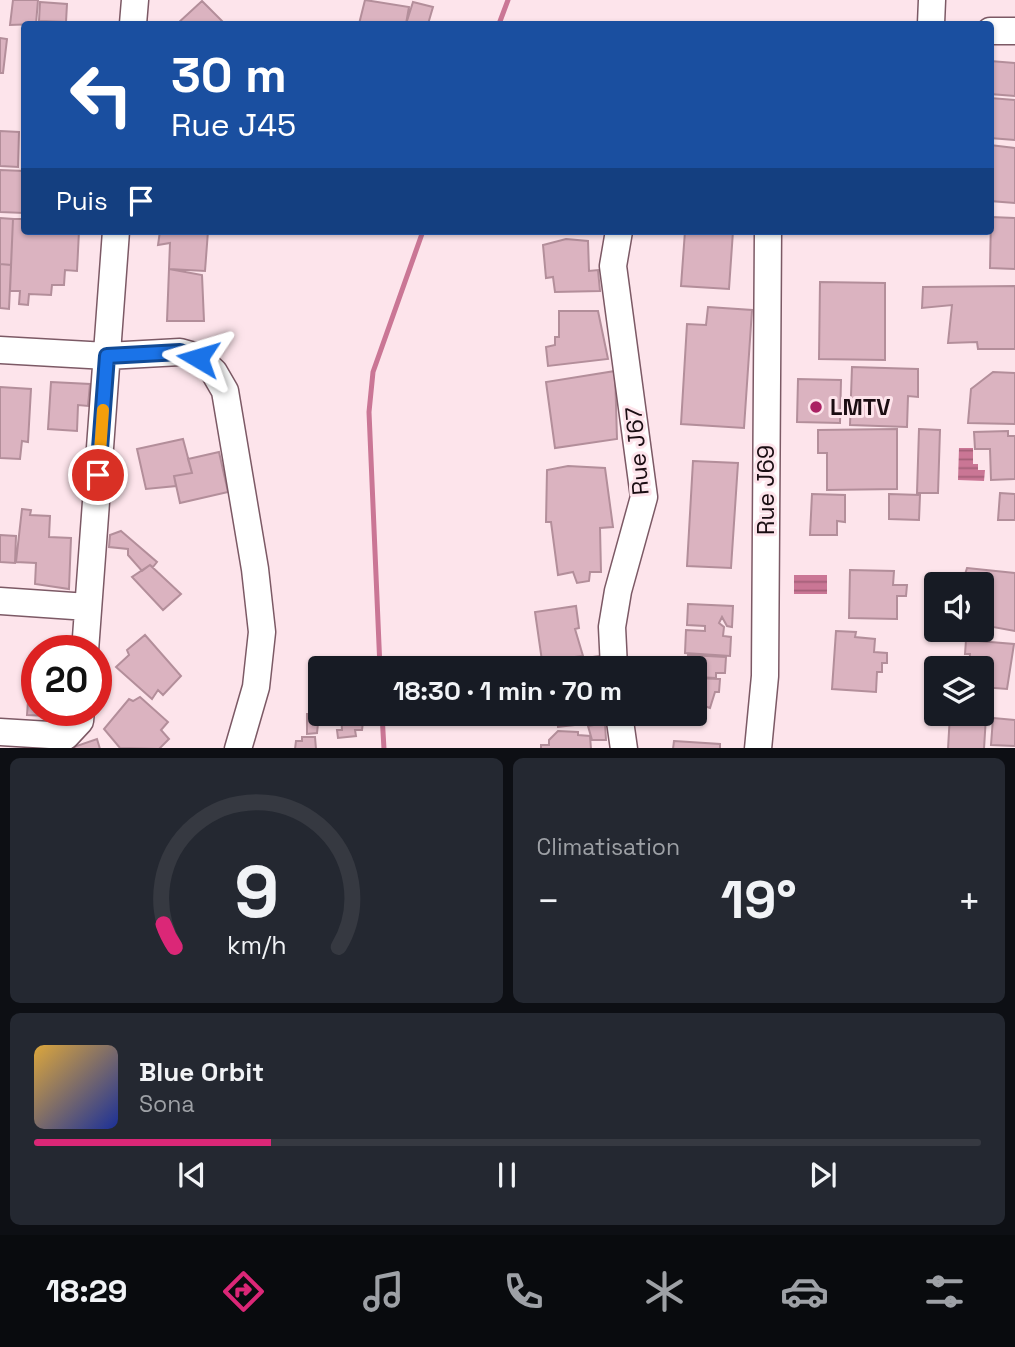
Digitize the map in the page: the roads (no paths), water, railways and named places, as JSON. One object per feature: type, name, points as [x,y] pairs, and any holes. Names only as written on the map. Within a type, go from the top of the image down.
[{"type":"street","points":[[133,21],[135,0]]},
{"type":"street","points":[[931,21],[932,0]]},
{"type":"street","points":[[994,31],[1015,32]]},
{"type":"street","points":[[86,635],[116,235]]},
{"type":"street","name":"Rue J67","points":[[614,656],[614,615],[644,496],[613,266],[618,235]]},
{"type":"street","name":"Rue J69","points":[[758,748],[765,676],[768,235]]},
{"type":"street","points":[[0,349],[107,356],[180,352],[198,358],[214,372],[225,390],[255,569],[262,632],[256,687],[238,748]]},
{"type":"street","points":[[0,601],[88,607]]},
{"type":"street","points":[[0,732],[66,736],[75,726]]},
{"type":"street","points":[[621,726],[624,748]]},
{"type":"waterway","points":[[500,21],[508,0]]},
{"type":"waterway","points":[[379,656],[369,412],[373,372],[422,235]]},
{"type":"waterway","points":[[383,726],[384,748]]},
{"type":"place","name":"LMTV","points":[[816,407]]}]
